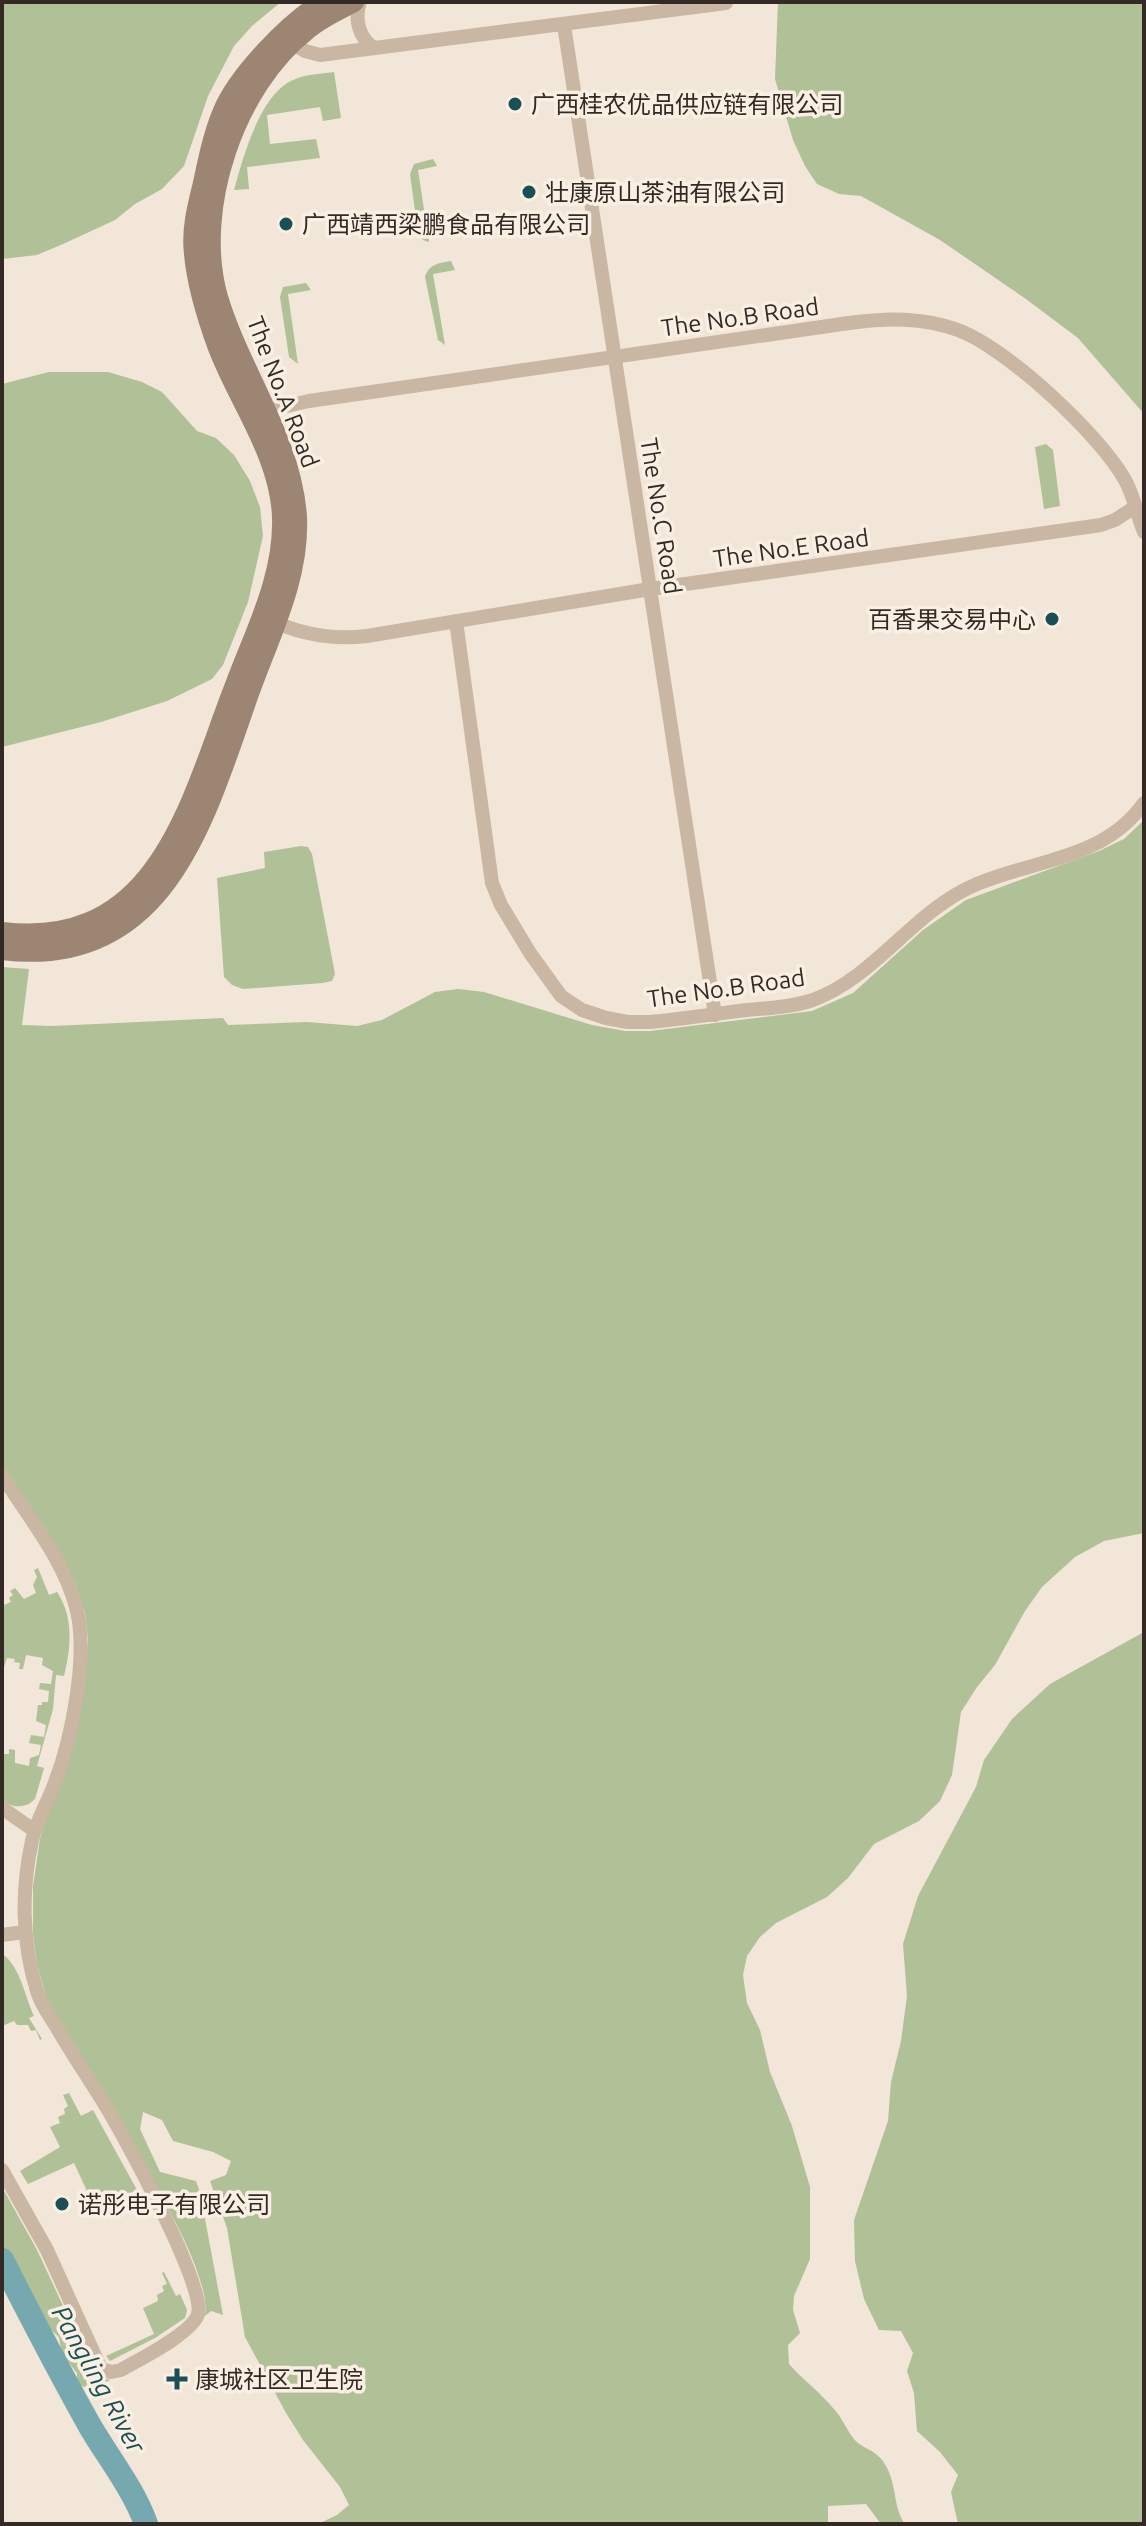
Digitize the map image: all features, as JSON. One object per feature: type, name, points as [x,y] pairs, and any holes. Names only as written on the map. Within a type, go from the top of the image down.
[{"type":"street","name":"The No.A Road","points":[[286,39],[293,22],[323,2]]},
{"type":"street","name":"The No.A Road","points":[[2,950],[41,953],[69,950],[119,928],[162,889],[182,859],[213,795],[268,619],[282,515],[258,416],[219,350],[202,300],[193,252],[193,228],[223,110],[247,74],[286,39],[354,2]]},
{"type":"street","points":[[360,2],[357,17],[360,31],[374,48]]},
{"type":"street","points":[[286,39],[311,54],[320,55],[726,3]]},
{"type":"street","name":"The No.C Road","points":[[564,25],[715,1015]]},
{"type":"street","name":"The No.B Road","points":[[258,416],[309,401],[882,318],[922,320],[968,334],[998,354],[1070,413],[1120,472],[1144,532]]},
{"type":"street","name":"The No.E Road","points":[[268,619],[310,634],[354,637],[650,589],[1101,525],[1135,507]]},
{"type":"street","name":"The No.A Road","points":[[2,932],[26,935],[85,924],[137,890],[156,869],[172,844],[268,619]]},
{"type":"street","name":"The No.B Road","points":[[456,621],[492,883],[501,905],[530,953],[561,996],[582,1010],[606,1018],[650,1022],[810,1001],[852,979],[957,895],[977,884],[1096,845],[1118,833],[1144,803]]},
{"type":"street","points":[[2,1475],[49,1547],[67,1582],[81,1628],[82,1647],[66,1741],[55,1783],[30,1851],[24,1932],[28,1960],[43,2007],[104,2102],[178,2247],[198,2303],[198,2315],[194,2322],[121,2370],[111,2372],[101,2369],[47,2250],[2,2170]]},
{"type":"street","points":[[2,1808],[35,1831]]},
{"type":"street","points":[[2,1935],[24,1932]]},
{"type":"green space","points":[[2,2],[281,2],[234,46],[208,96],[184,166],[162,189],[115,220],[63,244],[37,255],[2,259]]},
{"type":"green space","points":[[778,2],[1144,2],[1144,414],[1078,338],[1026,299],[940,240],[861,196],[839,194],[817,184],[793,140],[775,79]]},
{"type":"green space","points":[[334,72],[341,118],[323,121],[320,107],[267,115],[270,144],[316,139],[320,158],[247,167],[249,189],[234,190],[254,130],[270,100],[291,81]]},
{"type":"green space","points":[[433,159],[437,166],[418,170],[429,242],[418,233],[410,174],[414,164]]},
{"type":"green space","points":[[451,261],[455,270],[433,274],[445,345],[438,340],[425,277],[432,267]]},
{"type":"green space","points":[[306,283],[311,290],[288,294],[298,364],[289,357],[280,297],[283,287]]},
{"type":"green space","points":[[49,372],[108,372],[142,382],[162,392],[197,431],[216,438],[234,455],[250,481],[260,507],[263,536],[248,602],[223,665],[212,679],[167,701],[101,722],[2,747],[2,384]]},
{"type":"green space","points":[[1046,444],[1053,450],[1060,506],[1044,509],[1035,447]]},
{"type":"green space","points":[[1144,820],[1144,1533],[1104,1541],[1075,1557],[1042,1587],[995,1665],[961,1712],[952,1775],[940,1801],[919,1821],[874,1844],[848,1878],[827,1897],[776,1923],[760,1937],[747,1956],[743,1975],[747,2003],[760,2030],[770,2072],[792,2126],[810,2187],[810,2259],[794,2296],[793,2310],[800,2333],[788,2345],[789,2364],[836,2412],[854,2439],[882,2460],[905,2524],[881,2524],[866,2504],[828,2506],[828,2524],[318,2524],[349,2505],[340,2487],[286,2413],[245,2337],[227,2228],[210,2181],[226,2175],[231,2161],[213,2152],[173,2141],[162,2120],[143,2112],[140,2129],[160,2172],[196,2181],[200,2192],[223,2315],[211,2311],[205,2316],[198,2272],[187,2246],[158,2190],[47,2000],[37,1964],[33,1934],[33,1886],[40,1839],[85,1674],[88,1639],[85,1613],[74,1580],[2,1465],[2,967],[29,969],[22,1025],[223,1018],[228,1025],[307,1022],[357,1026],[382,1020],[435,992],[458,989],[484,992],[592,1025],[625,1031],[650,1031],[812,1011],[853,993],[923,930],[966,900],[1099,851],[1124,839]]},
{"type":"green space","points":[[308,847],[312,854],[335,974],[332,981],[243,989],[232,985],[224,977],[217,878],[265,868],[264,852]]},
{"type":"green space","points":[[38,1568],[49,1595],[57,1592],[66,1612],[69,1622],[68,1655],[64,1676],[56,1675],[53,1709],[37,1766],[44,1768],[35,1799],[29,1804],[14,1806],[2,1799],[2,1758],[4,1754],[9,1754],[9,1749],[15,1750],[15,1763],[29,1766],[30,1758],[39,1755],[41,1745],[29,1743],[31,1735],[44,1737],[46,1725],[36,1721],[38,1705],[48,1702],[49,1691],[39,1689],[40,1683],[51,1684],[53,1671],[42,1665],[43,1658],[26,1655],[23,1669],[19,1669],[20,1663],[14,1662],[15,1659],[7,1658],[2,1667],[2,1603],[11,1602],[9,1598],[13,1595],[10,1591],[15,1588],[24,1599],[36,1593],[34,1570]]},
{"type":"green space","points":[[1144,1632],[1144,2524],[958,2524],[951,2492],[958,2475],[940,2452],[917,2431],[914,2393],[907,2371],[913,2353],[901,2331],[879,2330],[864,2299],[855,2261],[854,2220],[888,2121],[891,2082],[901,2041],[907,1996],[903,1944],[918,1896],[976,1787],[984,1760],[1012,1719],[1050,1684]]},
{"type":"green space","points":[[2,1954],[18,1973],[34,2016],[29,2018],[42,2039],[40,2040],[36,2030],[31,2031],[28,2025],[17,2025],[14,2021],[2,2026]]},
{"type":"green space","points":[[69,2093],[81,2116],[93,2110],[137,2190],[130,2193],[141,2215],[134,2208],[130,2209],[127,2203],[115,2203],[113,2199],[94,2206],[74,2163],[28,2184],[20,2171],[60,2147],[50,2127],[60,2123],[58,2117],[65,2114],[64,2109],[68,2106],[63,2095]]},
{"type":"green space","points":[[2,2187],[37,2250],[92,2368],[100,2377],[110,2380],[93,2389],[77,2385],[77,2373],[62,2354],[59,2337],[34,2315],[25,2293],[18,2285],[13,2261],[2,2250]]},
{"type":"green space","points":[[164,2272],[176,2296],[180,2294],[187,2310],[185,2318],[155,2338],[110,2361],[106,2356],[154,2334],[143,2308],[158,2301],[157,2295],[164,2291],[162,2286],[167,2284]]},
{"type":"waterway","name":"Pangling River","points":[[2,2260],[68,2387],[128,2487],[146,2524]]},
{"type":"place","name":"广西桂农优品供应链有限公司","points":[[515,104]]},
{"type":"place","name":"壮康原山茶油有限公司","points":[[529,192]]},
{"type":"place","name":"广西靖西梁鹏食品有限公司","points":[[286,224]]},
{"type":"place","name":"百香果交易中心","points":[[1052,619]]},
{"type":"place","name":"诺彤电子有限公司","points":[[62,2204]]},
{"type":"place","name":"康城社区卫生院","points":[[177,2379]]}]
